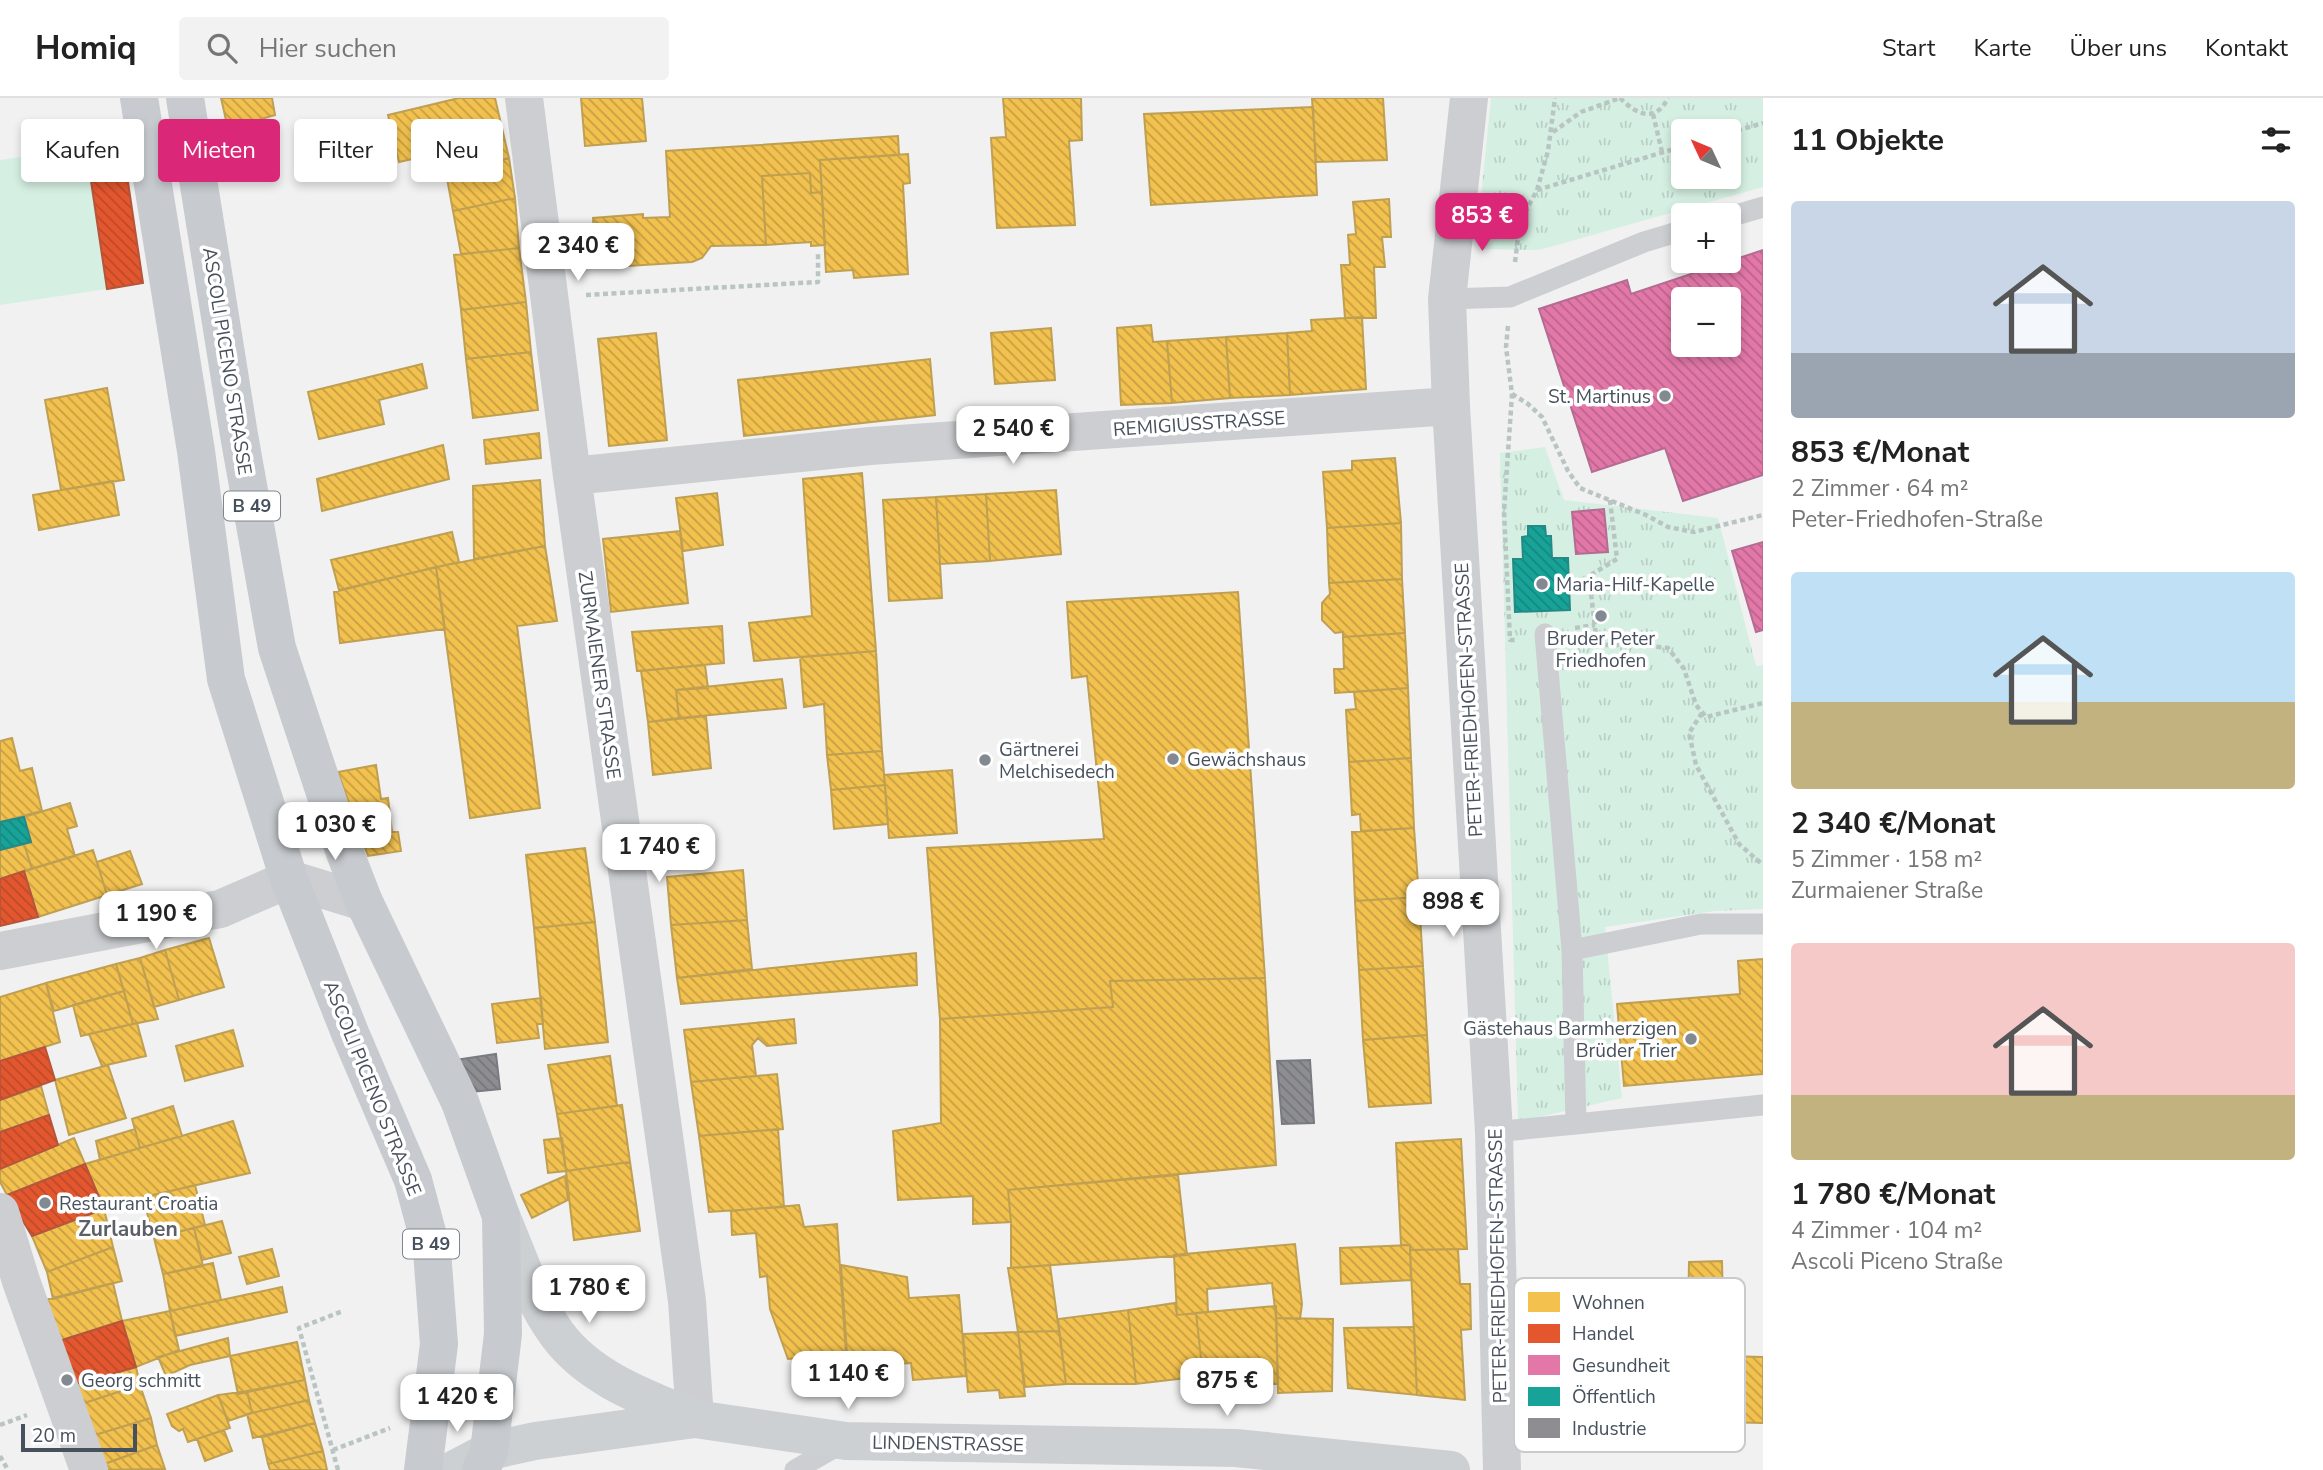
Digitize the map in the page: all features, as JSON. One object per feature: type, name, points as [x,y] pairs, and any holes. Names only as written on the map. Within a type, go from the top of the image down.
[{"type":"main road","name":"ASCOLI PICENO STRASSE","points":[[139,98],[197,451],[226,679],[289,879],[350,1033],[413,1180],[432,1251],[439,1344],[423,1470]]},
{"type":"main road","name":"ASCOLI PICENO STRASSE","points":[[185,98],[239,435],[277,648],[364,902],[460,1102],[501,1216],[503,1334],[485,1461]]},
{"type":"main road","points":[[501,1216],[538,1304],[558,1335],[587,1365],[639,1396],[695,1419]]},
{"type":"main road","name":"LINDENSTRASSE","points":[[453,1470],[485,1461],[535,1441],[695,1419],[846,1441],[1236,1448],[1451,1470]]},
{"type":"street","name":"ZURMAIENER STRASSE","points":[[524,98],[572,476],[687,1301],[695,1419]]},
{"type":"street","name":"PETER-FRIEDHOFEN-STRASSE","points":[[1469,98],[1447,299],[1494,1132],[1502,1470]]},
{"type":"street","name":"REMIGIUSSTRASSE","points":[[572,476],[870,446],[1451,406]]},
{"type":"street","points":[[0,951],[220,909],[289,879],[364,902]]},
{"type":"street","points":[[0,1212],[21,1281],[89,1470]]},
{"type":"lane","points":[[1741,213],[1763,207]]},
{"type":"lane","points":[[1447,299],[1510,297],[1644,242],[1671,234]]},
{"type":"lane","points":[[1545,634],[1572,950],[1576,1124]]},
{"type":"lane","points":[[1572,950],[1701,924],[1763,924]]},
{"type":"lane","points":[[1494,1132],[1763,1105]]},
{"type":"lane","points":[[795,1470],[846,1441]]},
{"type":"path","points":[[1545,634],[1510,640],[1504,511],[1512,394],[1506,347],[1520,222],[1537,190],[1552,132],[1555,98]]},
{"type":"path","points":[[1552,132],[1581,112],[1620,98],[1641,114],[1653,114],[1664,106],[1668,98]]},
{"type":"path","points":[[1653,114],[1661,152]]},
{"type":"path","points":[[1741,129],[1763,123]]},
{"type":"path","points":[[1537,190],[1671,149]]},
{"type":"path","points":[[550,296],[818,282],[818,252]]},
{"type":"path","points":[[1512,394],[1542,417],[1563,455],[1568,471],[1580,488],[1668,527],[1694,532],[1763,515]]},
{"type":"path","points":[[1610,500],[1617,559],[1589,576],[1597,645],[1668,648],[1684,669],[1696,705],[1706,717],[1763,703]]},
{"type":"path","points":[[1702,713],[1689,733],[1696,765],[1739,844],[1763,865]]},
{"type":"path","points":[[338,1470],[299,1328],[343,1311]]},
{"type":"path","points":[[0,1425],[19,1419]]},
{"type":"path","points":[[0,1456],[8,1470]]},
{"type":"green space","points":[[1491,98],[1763,98],[1763,187],[1706,203],[1671,203],[1671,213],[1539,250],[1480,249],[1480,207]]},
{"type":"green space","points":[[21,157],[21,182],[91,182],[107,289],[0,305],[0,160]]},
{"type":"green space","points":[[1545,447],[1564,500],[1718,518],[1756,666],[1763,665],[1763,909],[1715,911],[1605,927],[1622,1098],[1518,1122],[1500,453]]},
{"type":"building: Wohnen","points":[[221,98],[272,98],[275,115],[262,119],[226,119]]},
{"type":"building: Wohnen","points":[[459,98],[495,98],[500,119],[411,119],[411,159],[399,162],[397,119],[389,119],[388,115]]},
{"type":"building: Wohnen","points":[[581,98],[642,98],[646,141],[585,146]]},
{"type":"building: Wohnen","points":[[1003,98],[1081,98],[1082,140],[1069,141],[1075,225],[997,228],[991,138],[1006,137]]},
{"type":"building: Wohnen","points":[[1312,98],[1383,98],[1387,160],[1316,162]]},
{"type":"building: Wohnen","points":[[1313,107],[1317,195],[1151,205],[1144,114]]},
{"type":"building: Wohnen","points":[[503,132],[509,158],[503,159]]},
{"type":"building: Wohnen","points":[[898,136],[899,155],[820,160],[822,192],[811,193],[810,173],[762,176],[766,245],[711,246],[702,258],[692,262],[596,268],[593,218],[643,214],[643,218],[670,217],[666,151]]},
{"type":"building: Wohnen","points":[[908,154],[910,183],[903,184],[908,274],[854,278],[853,270],[826,272],[820,160]]},
{"type":"building: Wohnen","points":[[509,158],[515,198],[453,211],[448,182],[503,182],[503,159]]},
{"type":"building: Wohnen","points":[[810,173],[811,193],[822,192],[825,245],[811,246],[811,242],[766,245],[762,176]]},
{"type":"building: Wohnen","points":[[515,198],[519,248],[461,254],[453,211]]},
{"type":"building: Wohnen","points":[[1389,199],[1391,237],[1382,237],[1385,267],[1374,267],[1376,318],[1345,318],[1341,265],[1350,265],[1348,235],[1356,234],[1353,202]]},
{"type":"building: Wohnen","points":[[519,248],[526,302],[461,310],[454,255]]},
{"type":"building: Wohnen","points":[[526,302],[531,352],[466,359],[461,310]]},
{"type":"building: Wohnen","points":[[1362,317],[1366,389],[1290,395],[1287,333],[1312,331],[1311,320]]},
{"type":"building: Wohnen","points":[[1151,325],[1153,342],[1167,341],[1172,403],[1121,405],[1117,328]]},
{"type":"building: Wohnen","points":[[1051,328],[1055,380],[995,384],[991,333]]},
{"type":"building: Wohnen","points":[[656,333],[667,440],[609,446],[598,339]]},
{"type":"building: Wohnen","points":[[1287,333],[1290,395],[1230,398],[1226,337]]},
{"type":"building: Wohnen","points":[[1226,337],[1230,398],[1172,403],[1167,341]]},
{"type":"building: Wohnen","points":[[531,352],[538,410],[473,418],[466,359]]},
{"type":"building: Wohnen","points":[[930,359],[935,415],[744,436],[738,380]]},
{"type":"building: Wohnen","points":[[422,364],[427,388],[379,400],[384,424],[319,439],[308,392]]},
{"type":"building: Wohnen","points":[[107,388],[124,480],[61,490],[45,400]]},
{"type":"building: Wohnen","points":[[539,433],[541,458],[486,464],[484,440]]},
{"type":"building: Wohnen","points":[[443,445],[449,479],[322,511],[317,479]]},
{"type":"building: Wohnen","points":[[1395,458],[1401,523],[1327,528],[1323,472],[1352,470],[1352,461]]},
{"type":"building: Wohnen","points":[[862,473],[876,651],[754,661],[749,623],[812,616],[803,479]]},
{"type":"building: Wohnen","points":[[540,480],[545,546],[474,559],[473,486]]},
{"type":"building: Wohnen","points":[[113,481],[119,515],[39,530],[33,495]]},
{"type":"building: Wohnen","points":[[1056,490],[1061,554],[990,561],[986,494]]},
{"type":"building: Wohnen","points":[[717,493],[723,545],[683,551],[676,498]]},
{"type":"building: Wohnen","points":[[986,494],[990,561],[940,564],[936,497]]},
{"type":"building: Wohnen","points":[[936,497],[942,598],[889,601],[883,500]]},
{"type":"building: Wohnen","points":[[1401,523],[1402,579],[1329,583],[1327,528]]},
{"type":"building: Wohnen","points":[[680,531],[688,603],[611,612],[603,539]]},
{"type":"building: Wohnen","points":[[452,532],[459,562],[339,590],[331,560]]},
{"type":"building: Wohnen","points":[[545,546],[557,621],[517,626],[540,808],[470,818],[436,567]]},
{"type":"building: Wohnen","points":[[436,567],[445,629],[340,643],[334,592]]},
{"type":"building: Wohnen","points":[[1402,579],[1405,633],[1343,637],[1343,632],[1335,633],[1322,620],[1322,603],[1330,594],[1329,583]]},
{"type":"building: Wohnen","name":"Gewächshaus","points":[[1238,592],[1265,978],[1110,981],[1113,1007],[940,1019],[927,848],[1104,839],[1087,676],[1072,678],[1067,602]]},
{"type":"building: Wohnen","points":[[722,626],[724,663],[637,671],[632,632]]},
{"type":"building: Wohnen","points":[[1405,633],[1408,688],[1335,693],[1334,669],[1344,669],[1343,637]]},
{"type":"building: Wohnen","points":[[876,651],[882,751],[827,755],[824,704],[804,707],[800,657]]},
{"type":"building: Wohnen","points":[[705,665],[708,688],[676,690],[679,718],[648,722],[641,671]]},
{"type":"building: Wohnen","points":[[782,679],[786,708],[679,718],[676,690]]},
{"type":"building: Wohnen","points":[[1408,688],[1411,758],[1349,762],[1346,710],[1356,709],[1354,692]]},
{"type":"building: Wohnen","points":[[706,716],[711,768],[653,775],[648,722]]},
{"type":"building: Wohnen","points":[[12,738],[20,771],[32,768],[42,811],[0,822],[0,741]]},
{"type":"building: Wohnen","points":[[882,751],[885,785],[831,790],[827,755]]},
{"type":"building: Wohnen","points":[[1411,758],[1414,828],[1361,831],[1360,814],[1352,815],[1349,762]]},
{"type":"building: Wohnen","points":[[376,765],[381,799],[388,798],[392,832],[398,832],[401,851],[368,856],[338,772]]},
{"type":"building: Wohnen","points":[[952,770],[957,833],[889,838],[884,775]]},
{"type":"building: Wohnen","points":[[885,785],[888,824],[834,829],[831,790]]},
{"type":"building: Wohnen","points":[[70,803],[77,826],[67,829],[75,856],[32,869],[24,844],[31,842],[24,817]]},
{"type":"building: Wohnen","points":[[1414,828],[1419,897],[1355,901],[1352,832]]},
{"type":"building: Wohnen","points":[[24,844],[32,869],[0,879],[0,850]]},
{"type":"building: Wohnen","points":[[585,848],[595,922],[534,928],[526,855]]},
{"type":"building: Wohnen","points":[[93,850],[107,895],[38,917],[24,871]]},
{"type":"building: Wohnen","points":[[130,851],[142,884],[107,895],[97,862]]},
{"type":"building: Wohnen","points":[[743,870],[747,920],[671,925],[667,877]]},
{"type":"building: Wohnen","points":[[1419,897],[1423,966],[1359,970],[1355,901]]},
{"type":"building: Wohnen","points":[[747,920],[752,969],[677,978],[671,925]]},
{"type":"building: Wohnen","points":[[595,922],[608,1042],[545,1049],[534,928]]},
{"type":"building: Wohnen","points":[[209,938],[224,987],[179,1000],[165,950]]},
{"type":"building: Wohnen","points":[[165,950],[179,1000],[154,1007],[140,958]]},
{"type":"building: Wohnen","points":[[916,953],[917,985],[681,1004],[677,978]]},
{"type":"building: Wohnen","points":[[140,958],[158,1019],[133,1024],[116,964]]},
{"type":"building: Wohnen","name":"Gästehaus Barmherzigen Brüder Trier","points":[[1763,959],[1763,1074],[1624,1086],[1617,1004],[1740,994],[1738,961]]},
{"type":"building: Wohnen","points":[[116,964],[124,991],[54,1011],[46,983]]},
{"type":"building: Wohnen","points":[[1423,966],[1427,1035],[1363,1040],[1359,970]]},
{"type":"building: Wohnen","points":[[1265,978],[1276,1165],[1008,1190],[1011,1222],[973,1224],[973,1196],[898,1200],[893,1131],[941,1123],[940,1019],[1113,1007],[1110,981]]},
{"type":"building: Wohnen","points":[[46,983],[60,1042],[0,1061],[0,997]]},
{"type":"building: Wohnen","points":[[124,991],[133,1024],[81,1036],[73,1005]]},
{"type":"building: Wohnen","points":[[541,998],[543,1024],[537,1024],[539,1038],[497,1043],[492,1004]]},
{"type":"building: Wohnen","points":[[794,1019],[796,1043],[767,1046],[758,1038],[752,1045],[756,1076],[691,1082],[684,1030]]},
{"type":"building: Wohnen","points":[[137,1023],[146,1056],[102,1066],[89,1034]]},
{"type":"building: Wohnen","points":[[233,1030],[243,1066],[185,1081],[176,1046]]},
{"type":"building: Wohnen","points":[[1427,1035],[1431,1103],[1369,1107],[1363,1040]]},
{"type":"building: Wohnen","points":[[610,1056],[617,1106],[557,1114],[548,1065]]},
{"type":"building: Wohnen","points":[[108,1065],[126,1118],[69,1135],[55,1080]]},
{"type":"building: Wohnen","points":[[777,1074],[783,1129],[699,1136],[691,1082]]},
{"type":"building: Wohnen","points":[[41,1086],[49,1115],[0,1132],[0,1100]]},
{"type":"building: Wohnen","points":[[622,1105],[630,1162],[566,1171],[557,1114]]},
{"type":"building: Wohnen","points":[[173,1106],[182,1136],[140,1148],[132,1119]]},
{"type":"building: Wohnen","points":[[233,1121],[250,1173],[139,1198],[104,1209],[85,1164]]},
{"type":"building: Wohnen","points":[[135,1129],[140,1148],[100,1160],[96,1141]]},
{"type":"building: Wohnen","points":[[778,1129],[784,1207],[709,1212],[699,1136]]},
{"type":"building: Wohnen","points":[[74,1138],[85,1164],[7,1195],[0,1182],[0,1169]]},
{"type":"building: Wohnen","points":[[562,1138],[566,1171],[548,1173],[544,1140]]},
{"type":"building: Wohnen","points":[[1461,1139],[1467,1249],[1410,1250],[1410,1245],[1401,1245],[1396,1143]]},
{"type":"building: Wohnen","points":[[630,1162],[640,1231],[574,1240],[566,1171]]},
{"type":"building: Wohnen","points":[[1178,1175],[1187,1255],[1011,1268],[1008,1190]]},
{"type":"building: Wohnen","points":[[565,1176],[568,1200],[532,1218],[521,1195]]},
{"type":"building: Wohnen","points":[[195,1185],[205,1225],[154,1238],[143,1198]]},
{"type":"building: Wohnen","points":[[799,1205],[804,1227],[837,1224],[846,1354],[788,1359],[770,1309],[767,1276],[760,1277],[756,1233],[732,1235],[731,1211]]},
{"type":"building: Wohnen","points":[[104,1209],[113,1247],[47,1272],[32,1236]]},
{"type":"building: Wohnen","points":[[222,1221],[231,1253],[202,1260],[194,1228]]},
{"type":"building: Wohnen","points":[[194,1228],[203,1266],[163,1274],[154,1238]]},
{"type":"building: Wohnen","points":[[1295,1244],[1302,1304],[1300,1319],[1276,1318],[1272,1283],[1207,1289],[1208,1312],[1177,1315],[1174,1255]]},
{"type":"building: Wohnen","points":[[1410,1245],[1411,1280],[1341,1284],[1340,1248]]},
{"type":"building: Wohnen","points":[[113,1247],[122,1281],[53,1299],[47,1272]]},
{"type":"building: Wohnen","points":[[272,1249],[279,1276],[247,1284],[239,1257]]},
{"type":"building: Wohnen","points":[[1458,1249],[1460,1284],[1470,1284],[1471,1329],[1461,1330],[1465,1400],[1417,1395],[1410,1250]]},
{"type":"building: Wohnen","points":[[1722,1261],[1722,1278],[1689,1278],[1689,1262]]},
{"type":"building: Wohnen","points":[[213,1263],[221,1300],[170,1311],[163,1274]]},
{"type":"building: Wohnen","points":[[841,1265],[907,1277],[909,1298],[959,1295],[966,1376],[913,1380],[911,1363],[848,1368]]},
{"type":"building: Wohnen","points":[[1050,1265],[1059,1331],[1018,1332],[1008,1268]]},
{"type":"building: Wohnen","points":[[113,1283],[122,1321],[56,1342],[45,1300]]},
{"type":"building: Wohnen","points":[[282,1287],[287,1312],[175,1336],[170,1311]]},
{"type":"building: Wohnen","points":[[605,1290],[612,1303],[598,1310],[592,1297]]},
{"type":"building: Wohnen","points":[[1175,1303],[1177,1315],[1196,1313],[1203,1376],[1136,1384],[1128,1310]]},
{"type":"building: Wohnen","points":[[1276,1306],[1278,1384],[1202,1385],[1196,1313]]},
{"type":"building: Wohnen","points":[[1128,1310],[1136,1384],[1066,1384],[1058,1319]]},
{"type":"building: Wohnen","points":[[170,1311],[179,1350],[136,1367],[122,1321]]},
{"type":"building: Wohnen","points":[[1276,1318],[1333,1319],[1332,1391],[1278,1393]]},
{"type":"building: Wohnen","points":[[1414,1327],[1417,1395],[1348,1388],[1344,1328]]},
{"type":"building: Wohnen","points":[[1059,1331],[1066,1384],[1025,1387],[1018,1332]]},
{"type":"building: Wohnen","points":[[1018,1332],[1025,1396],[1000,1398],[999,1390],[968,1392],[963,1334]]},
{"type":"building: Wohnen","points":[[228,1338],[230,1356],[190,1365],[166,1376],[158,1357]]},
{"type":"building: Wohnen","points":[[297,1342],[305,1380],[238,1394],[230,1356]]},
{"type":"building: Wohnen","points":[[1745,1357],[1763,1357],[1763,1423],[1745,1423]]},
{"type":"building: Wohnen","points":[[136,1367],[140,1385],[75,1406],[69,1386]]},
{"type":"building: Wohnen","points":[[305,1380],[309,1400],[252,1413],[247,1391]]},
{"type":"building: Wohnen","points":[[140,1385],[151,1418],[85,1438],[75,1406]]},
{"type":"building: Wohnen","points":[[247,1391],[252,1413],[228,1421],[218,1395]]},
{"type":"building: Wohnen","points":[[218,1395],[230,1428],[188,1442],[183,1429],[179,1431],[172,1426],[167,1414]]},
{"type":"building: Wohnen","points":[[309,1400],[315,1423],[253,1438],[247,1414]]},
{"type":"building: Wohnen","points":[[151,1418],[157,1445],[96,1467],[85,1438]]},
{"type":"building: Wohnen","points":[[315,1423],[323,1451],[268,1464],[262,1437]]},
{"type":"building: Wohnen","points":[[224,1430],[232,1451],[205,1461],[197,1439]]},
{"type":"building: Wohnen","points":[[157,1445],[165,1469],[97,1470],[96,1467]]},
{"type":"building: Wohnen","points":[[323,1451],[327,1470],[270,1470],[268,1464]]},
{"type":"building: Handel","points":[[91,182],[128,182],[143,283],[107,289]]},
{"type":"building: Handel","points":[[24,871],[38,917],[0,926],[0,879]]},
{"type":"building: Handel","points":[[45,1047],[55,1080],[0,1100],[0,1061]]},
{"type":"building: Handel","points":[[49,1115],[58,1145],[0,1169],[0,1132]]},
{"type":"building: Handel","points":[[85,1164],[104,1209],[32,1236],[7,1195]]},
{"type":"building: Handel","points":[[122,1321],[136,1367],[69,1386],[56,1342]]},
{"type":"building: Gesundheit","name":"St. Martinus","points":[[1763,250],[1763,475],[1683,501],[1665,448],[1592,472],[1539,309],[1627,280],[1631,294],[1694,273],[1741,273],[1741,257]]},
{"type":"building: Gesundheit","points":[[1604,509],[1608,552],[1576,554],[1572,512]]},
{"type":"building: Gesundheit","points":[[1763,542],[1763,630],[1756,632],[1732,551]]},
{"type":"building: Öffentlich","name":"Maria-Hilf-Kapelle","points":[[1528,526],[1545,526],[1546,536],[1551,536],[1552,558],[1568,558],[1570,610],[1515,612],[1513,559],[1523,559],[1522,537],[1528,536]]},
{"type":"building: Öffentlich","points":[[24,817],[31,842],[0,850],[0,822]]},
{"type":"building: Industrie","points":[[496,1054],[500,1089],[471,1092],[455,1060]]},
{"type":"building: Industrie","points":[[1310,1060],[1314,1123],[1282,1124],[1277,1061]]},
{"type":"place","name":"St. Martinus","points":[[1665,396]]},
{"type":"place","name":"Maria-Hilf-Kapelle","points":[[1542,584]]},
{"type":"place","name":"Bruder Peter Friedhofen","points":[[1601,616]]},
{"type":"place","name":"Gewächshaus","points":[[1173,759]]},
{"type":"place","name":"Gärtnerei Melchisedech","points":[[985,760]]},
{"type":"place","name":"Gästehaus Barmherzigen Brüder Trier","points":[[1691,1039]]},
{"type":"place","name":"Restaurant Croatia","points":[[45,1203]]},
{"type":"place","name":"Georg schmitt","points":[[67,1380]]},
{"type":"district","name":"Zurlauben","points":[[128,1229]]}]
